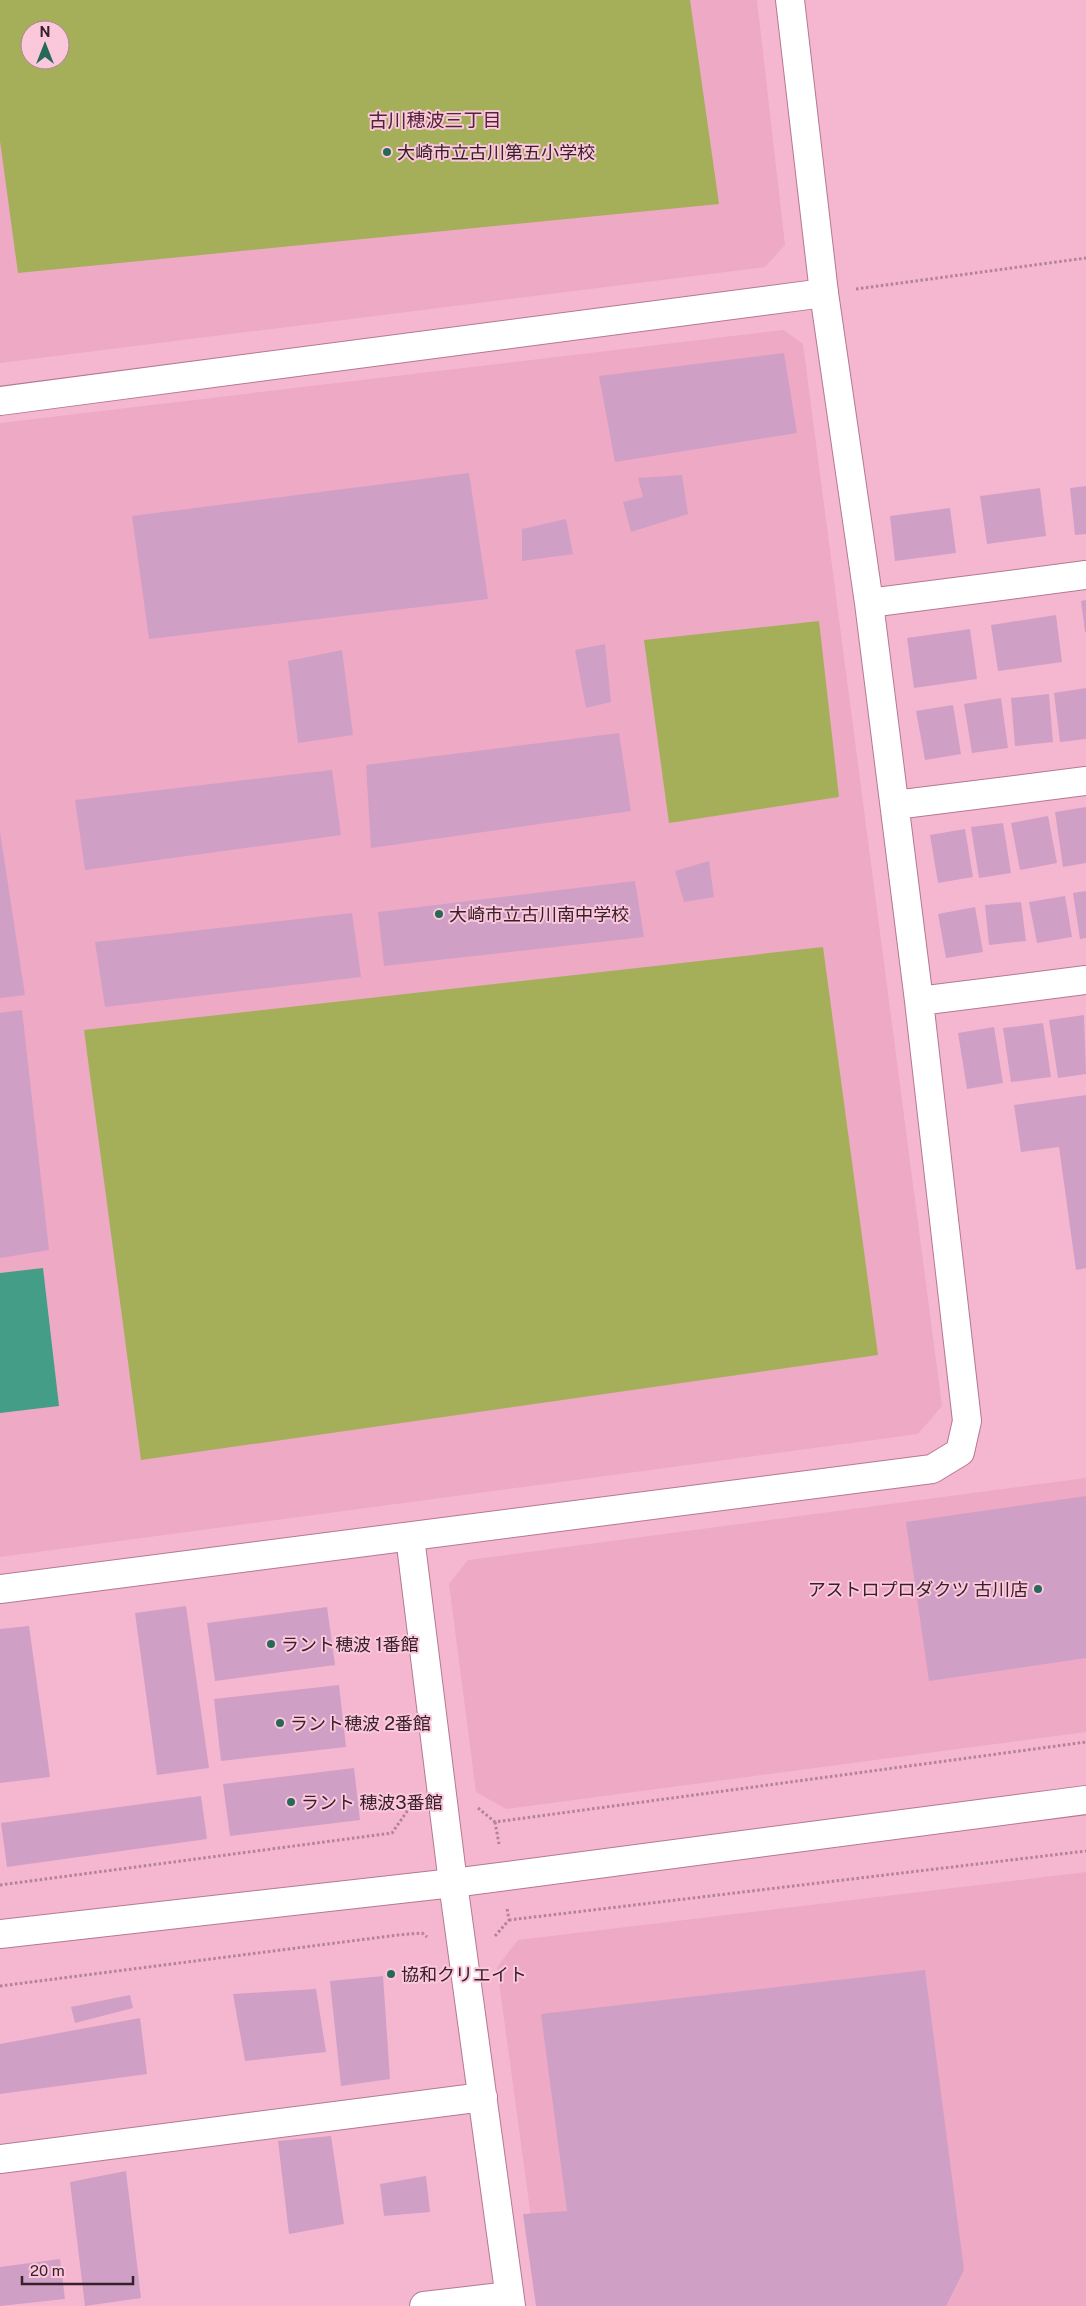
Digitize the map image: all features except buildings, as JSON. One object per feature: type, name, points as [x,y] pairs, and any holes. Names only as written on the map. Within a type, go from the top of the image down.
[{"type":"street","points":[[0,1589],[932,1469],[960,1452],[967,1421],[920,1001],[869,602],[824,293],[790,0]]},
{"type":"street","points":[[0,401],[824,293]]},
{"type":"street","points":[[869,602],[1086,575]]},
{"type":"street","points":[[895,805],[1086,781]]},
{"type":"street","points":[[920,1001],[1086,980]]},
{"type":"street","points":[[410,1537],[453,1883],[510,2301],[424,2306]]},
{"type":"street","points":[[0,1934],[453,1883],[1086,1800]]},
{"type":"street","points":[[0,2159],[483,2097]]},
{"type":"path","points":[[824,293],[1086,258]]},
{"type":"path","points":[[495,1822],[1086,1742]]},
{"type":"path","points":[[0,1885],[392,1833],[412,1804]]},
{"type":"path","points":[[473,1804],[495,1822],[499,1846]]},
{"type":"path","points":[[490,1943],[509,1920],[1086,1851]]},
{"type":"path","points":[[506,1902],[509,1920]]},
{"type":"path","points":[[0,1986],[406,1934],[422,1933],[431,1941]]},
{"type":"shaded area","name":"大崎市立古川第五小学校","points":[[0,0],[757,0],[785,245],[765,267],[0,363]]},
{"type":"shaded area","name":"大崎市立古川第五小学校","points":[[0,0],[690,0],[719,204],[18,273],[0,141]]},
{"type":"shaded area","name":"大崎市立古川南中学校","points":[[784,330],[803,344],[942,1406],[918,1434],[0,1557],[0,423]]},
{"type":"shaded area","points":[[819,621],[839,797],[669,823],[644,640]]},
{"type":"shaded area","points":[[823,947],[878,1355],[141,1460],[84,1030]]},
{"type":"shaded area","points":[[43,1268],[59,1406],[0,1413],[0,1273]]},
{"type":"shaded area","points":[[1086,1478],[1086,1732],[506,1809],[476,1792],[449,1584],[468,1560]]},
{"type":"shaded area","points":[[1086,1872],[1086,2306],[543,2306],[497,1967],[518,1940]]},
{"type":"place","name":"大崎市立古川第五小学校","points":[[387,152]]},
{"type":"place","name":"大崎市立古川南中学校","points":[[439,914]]},
{"type":"place","name":"アストロプロダクツ 古川店","points":[[1038,1589]]},
{"type":"place","name":"ラント穂波 1番館","points":[[271,1644]]},
{"type":"place","name":"ラント穂波 2番館","points":[[280,1723]]},
{"type":"place","name":"ラント 穂波3番館","points":[[291,1802]]},
{"type":"place","name":"協和クリエイト","points":[[391,1974]]},
{"type":"district","name":"古川穂波三丁目","points":[[435,120]]}]
